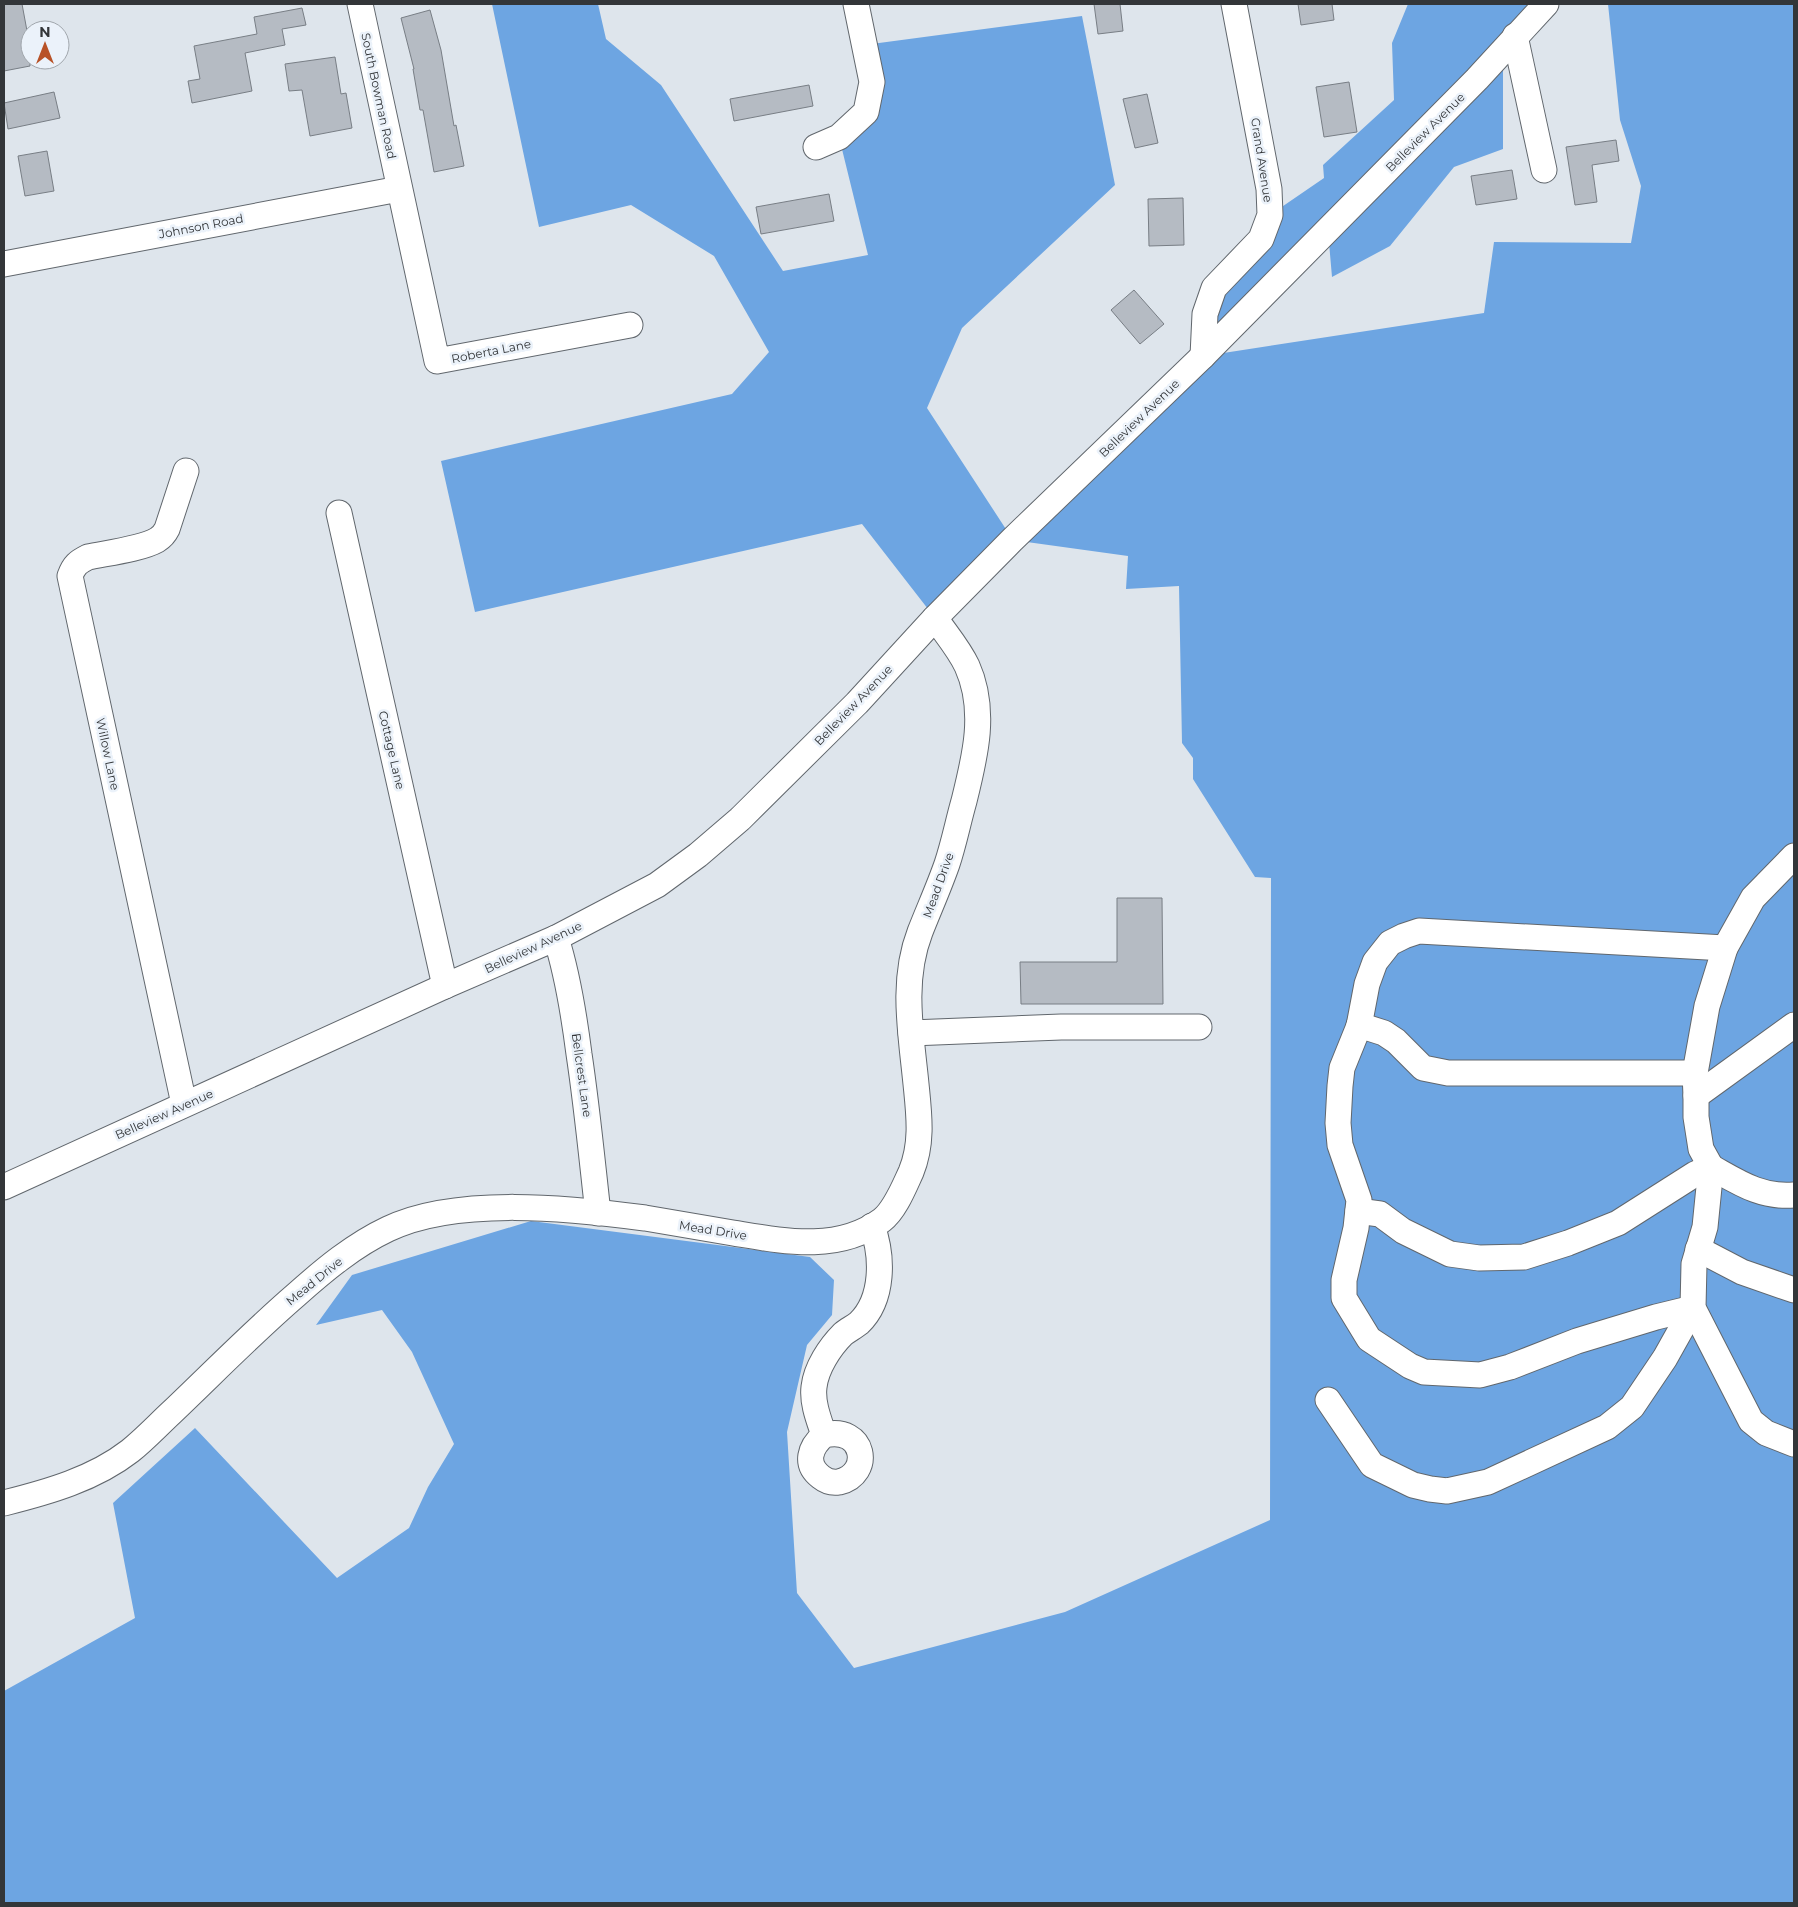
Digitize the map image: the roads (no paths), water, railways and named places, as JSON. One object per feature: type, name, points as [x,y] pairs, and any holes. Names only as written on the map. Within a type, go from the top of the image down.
[{"type":"street","name":"South Bowman Road","points":[[360,4],[399,188]]},
{"type":"street","points":[[816,147],[839,137],[866,112],[872,82],[856,4]]},
{"type":"street","name":"Grand Avenue","points":[[1203,356],[1205,314],[1214,288],[1261,239],[1270,215],[1269,188],[1234,4]]},
{"type":"street","name":"Belleview Avenue","points":[[4,1187],[445,986],[556,938],[657,884],[698,855],[740,819],[857,703],[935,618],[1012,540],[1203,356],[1477,79],[1546,4]]},
{"type":"street","points":[[1515,36],[1544,170]]},
{"type":"street","name":"Johnson Road","points":[[4,261],[399,188]]},
{"type":"street","name":"Roberta Lane","points":[[399,188],[437,361],[630,325]]},
{"type":"street","name":"Willow Lane","points":[[184,1104],[70,576],[73,567],[88,557],[146,544],[157,540],[163,535],[168,528],[186,471]]},
{"type":"street","name":"Cottage Lane","points":[[339,513],[445,986]]},
{"type":"street","name":"Mead Drive","points":[[4,1503],[59,1488],[93,1473],[129,1452],[261,1325],[320,1274],[385,1230],[412,1219],[448,1212],[494,1208],[555,1209],[644,1218],[788,1242],[814,1243],[858,1233],[886,1218],[912,1168],[919,1146],[919,1118],[909,1012],[909,975],[914,948],[948,862],[977,743],[978,716],[967,667],[935,618]]},
{"type":"street","points":[[1794,856],[1753,898],[1725,948],[1707,1006],[1695,1084],[1696,1117],[1701,1149],[1711,1168],[1705,1227],[1694,1264],[1694,1308],[1751,1421],[1766,1433],[1794,1444]]},
{"type":"street","points":[[1694,1308],[1656,1316],[1577,1342],[1510,1367],[1480,1375],[1424,1372],[1410,1366],[1370,1339],[1344,1298],[1344,1280],[1356,1228],[1359,1200],[1340,1145],[1338,1123],[1342,1068],[1359,1025],[1367,984],[1375,962],[1390,943],[1419,931],[1725,948]]},
{"type":"street","name":"Bellcrest Lane","points":[[556,938],[572,999],[598,1213]]},
{"type":"street","points":[[1359,1025],[1384,1033],[1396,1041],[1423,1068],[1448,1073],[1695,1084],[1794,1025]]},
{"type":"street","points":[[911,1033],[1061,1027],[1199,1027]]},
{"type":"street","points":[[1358,1210],[1380,1214],[1403,1231],[1450,1254],[1478,1258],[1524,1258],[1568,1244],[1618,1223],[1695,1174],[1711,1168],[1754,1191],[1785,1196],[1794,1195]]},
{"type":"street","points":[[824,1435],[815,1405],[814,1386],[820,1367],[829,1352],[843,1334],[859,1323],[874,1298],[878,1280],[879,1261],[878,1242],[872,1226]]},
{"type":"street","points":[[1698,1249],[1742,1272],[1794,1290]]},
{"type":"street","points":[[1328,1400],[1372,1465],[1413,1485],[1430,1489],[1447,1490],[1488,1482],[1608,1427],[1632,1407],[1665,1358],[1694,1308]]}]
